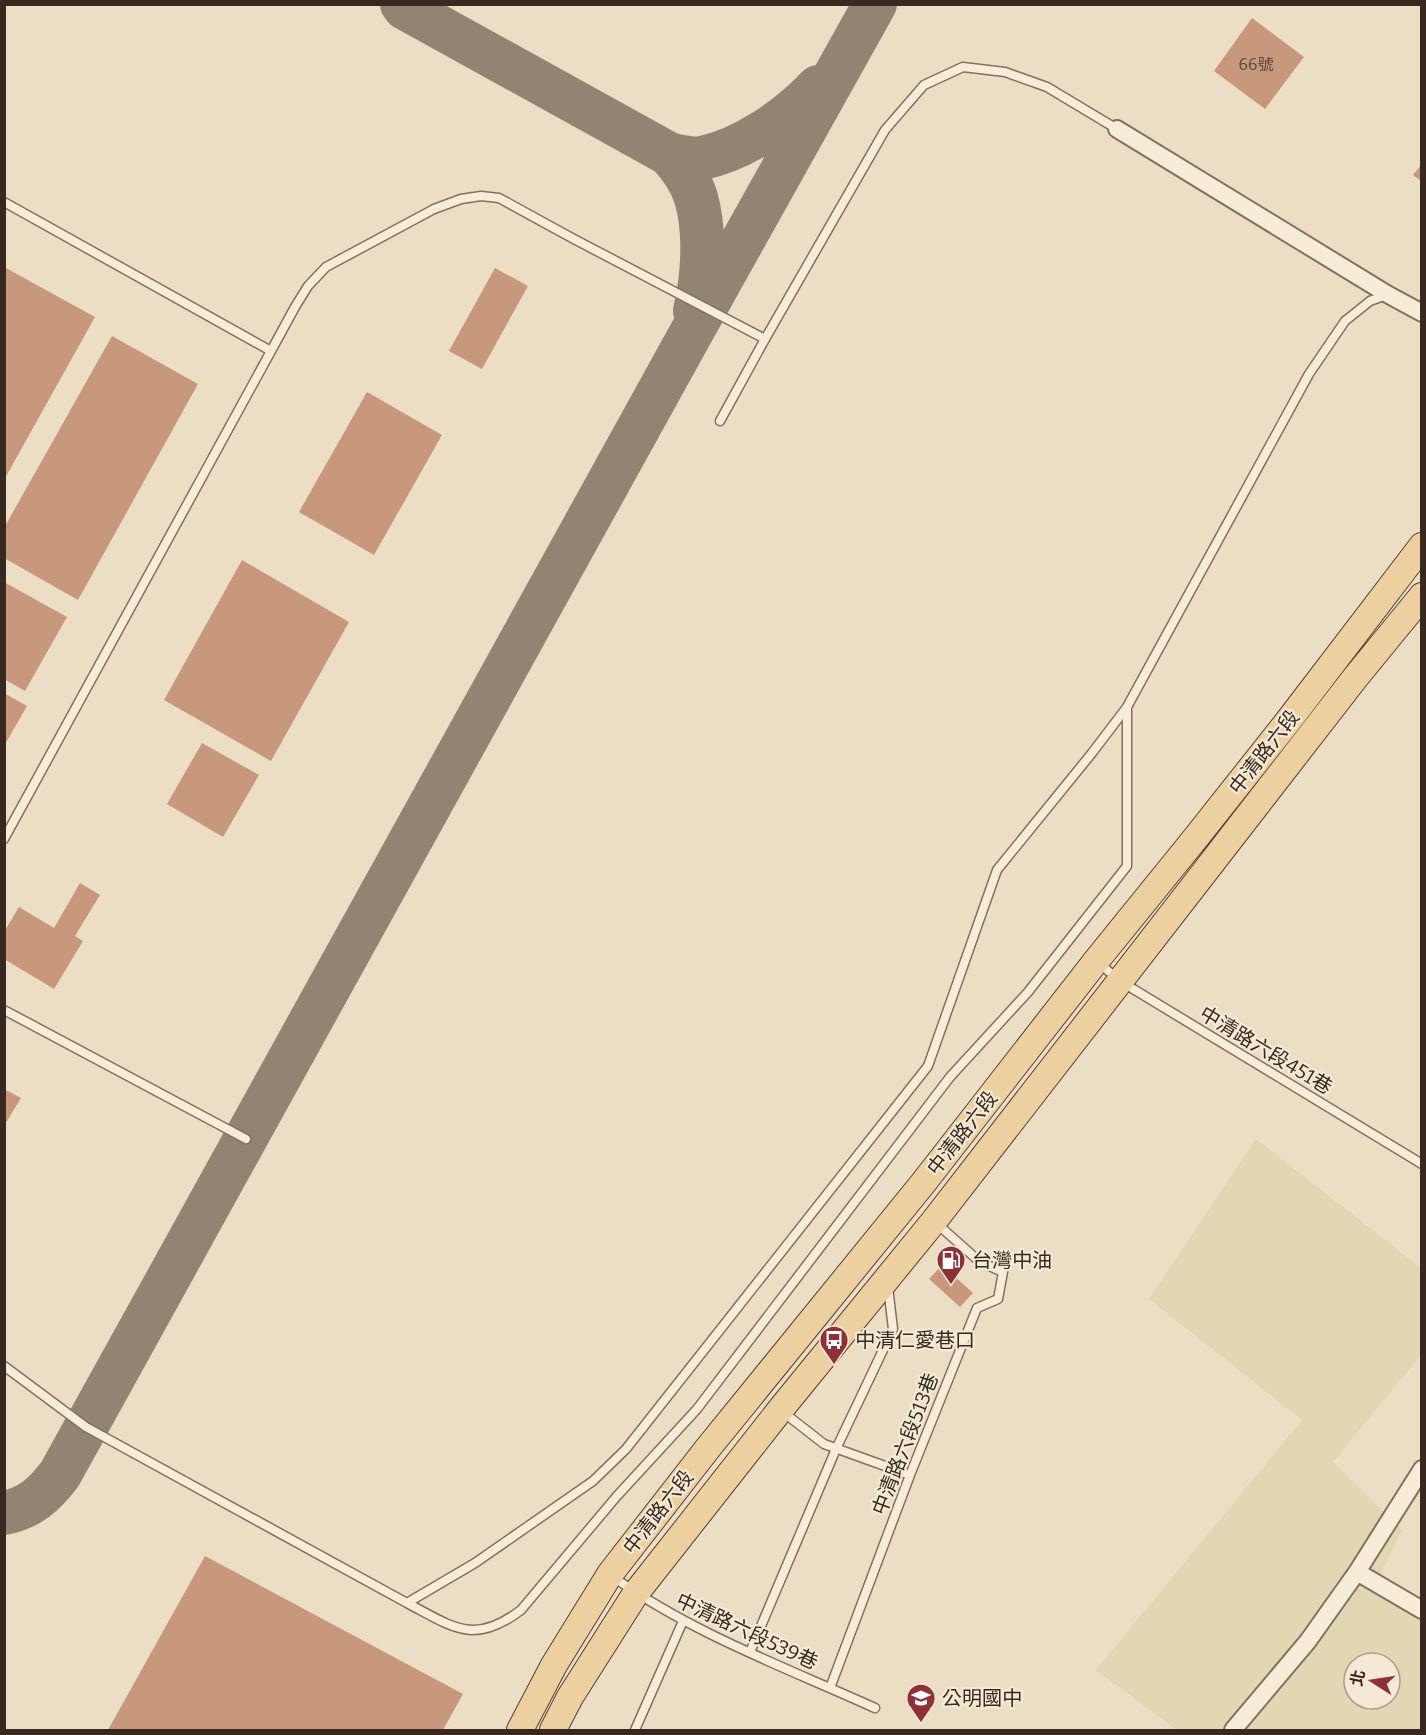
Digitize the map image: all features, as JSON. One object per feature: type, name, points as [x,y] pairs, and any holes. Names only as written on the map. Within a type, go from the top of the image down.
[{"type":"main road","name":"中清路六段","points":[[520,1731],[554,1665],[610,1574],[708,1448],[924,1182],[1095,961],[1238,785],[1422,546]]},
{"type":"main road","name":"中清路六段","points":[[553,1731],[570,1697],[636,1593],[780,1410],[934,1221],[1355,678],[1422,596]]},
{"type":"street","points":[[1117,129],[1387,294],[1422,313]]},
{"type":"street","points":[[1233,1731],[1308,1641],[1357,1572],[1422,1469]]},
{"type":"street","points":[[1357,1572],[1422,1610]]},
{"type":"lane","points":[[720,421],[885,130],[924,85],[963,67],[1005,72],[1047,87],[1117,129]]},
{"type":"lane","points":[[4,839],[299,300],[308,286],[326,267],[434,209],[461,199],[481,196],[499,198],[765,339]]},
{"type":"lane","points":[[4,202],[271,351]]},
{"type":"lane","points":[[407,1603],[475,1563],[593,1481],[626,1449],[928,1066],[997,870],[1127,707],[1309,374],[1345,321],[1370,301],[1387,294]]},
{"type":"lane","points":[[4,1366],[86,1427],[447,1624],[468,1630],[488,1629],[505,1622],[521,1610],[617,1496],[697,1409],[950,1077],[1028,992],[1127,866],[1127,707]]},
{"type":"lane","name":"中清路六段451巷","points":[[1095,961],[1120,981],[1422,1164]]},
{"type":"lane","points":[[4,1010],[246,1139]]},
{"type":"lane","name":"中清路六段513巷","points":[[830,1688],[910,1475],[977,1308],[998,1299],[1003,1272],[980,1262],[934,1221]]},
{"type":"lane","points":[[750,1652],[836,1449],[893,1329],[887,1277]]},
{"type":"lane","points":[[780,1410],[824,1444],[910,1475]]},
{"type":"lane","name":"中清路六段539巷","points":[[610,1574],[636,1593],[683,1621],[876,1708]]},
{"type":"lane","points":[[635,1731],[683,1621]]},
{"type":"shaded area","points":[[1256,1139],[1421,1268],[1421,1355],[1333,1462],[1402,1530],[1375,1586],[1421,1617],[1421,1730],[1177,1730],[1096,1670],[1302,1420],[1149,1299]]},
{"type":"building","points":[[1252,18],[1304,57],[1265,109],[1214,71]]},
{"type":"building","points":[[1422,164],[1422,182],[1413,175]]},
{"type":"building","points":[[4,267],[95,317],[4,480]]},
{"type":"building","points":[[495,268],[528,286],[482,369],[449,351]]},
{"type":"building","points":[[112,336],[198,384],[78,600],[4,558],[4,528]]},
{"type":"building","points":[[367,392],[442,435],[374,555],[299,512]]},
{"type":"building","points":[[242,560],[349,622],[271,761],[164,700]]},
{"type":"building","points":[[4,582],[67,617],[25,691],[4,679]]},
{"type":"building","points":[[4,693],[27,706],[4,746]]},
{"type":"building","points":[[202,743],[259,775],[223,837],[167,804]]},
{"type":"building","points":[[80,883],[100,895],[75,936],[83,941],[54,989],[4,959],[4,932],[19,907],[54,928]]},
{"type":"building","points":[[4,1089],[21,1098],[4,1126]]},
{"type":"building","name":"台灣中油","points":[[942,1265],[973,1293],[960,1307],[929,1279]]},
{"type":"building","points":[[205,1556],[463,1694],[443,1730],[108,1730]]},
{"type":"taxiway","points":[[402,4],[405,8],[669,154],[681,157],[702,158],[718,154],[750,140],[780,121],[818,87]]},
{"type":"taxiway","points":[[4,1513],[29,1504],[49,1488],[60,1474],[875,4]]},
{"type":"taxiway","points":[[669,154],[688,180],[699,211],[702,254],[695,311]]},
{"type":"place","name":"台灣中油","points":[[951,1286]]},
{"type":"place","name":"中清仁愛巷口","points":[[834,1366]]},
{"type":"place","name":"公明國中","points":[[921,1724]]}]
